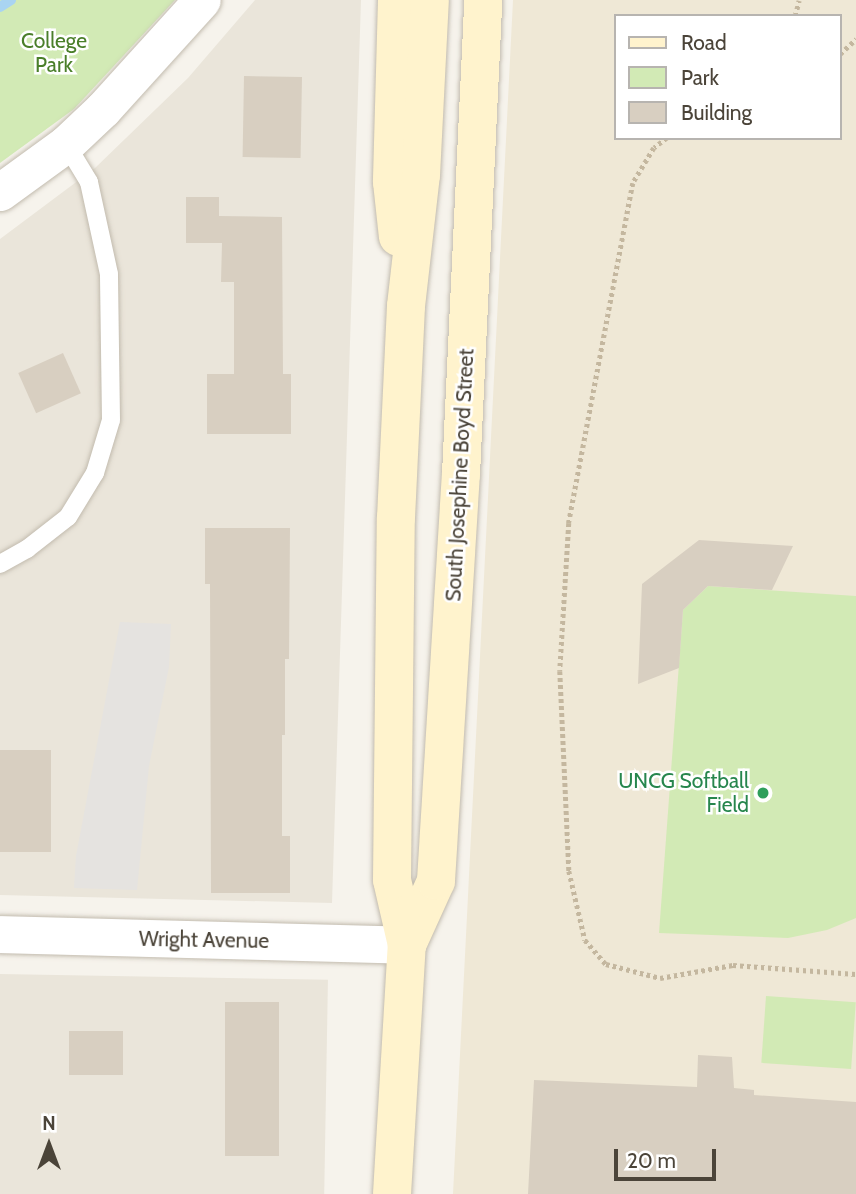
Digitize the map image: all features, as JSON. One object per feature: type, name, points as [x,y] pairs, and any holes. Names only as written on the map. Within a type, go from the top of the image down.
[{"type":"main road","points":[[397,0],[393,182],[406,306]]},
{"type":"main road","name":"South Josephine Boyd Street","points":[[392,1194],[407,945],[392,880],[396,518],[406,306],[421,175],[430,0]]},
{"type":"main road","name":"South Josephine Boyd Street","points":[[407,945],[436,881],[461,474],[483,0]]},
{"type":"street","points":[[0,192],[66,144],[144,68],[202,0]]},
{"type":"street","name":"Wright Avenue","points":[[0,934],[407,945]]},
{"type":"lane","points":[[0,564],[27,550],[68,517],[95,473],[111,420],[109,274],[89,182],[66,144]]},
{"type":"path","points":[[842,52],[856,39]]},
{"type":"path","points":[[664,140],[654,148],[633,183],[569,523],[560,671],[569,871],[585,940],[606,964],[660,978],[733,965],[856,974]]},
{"type":"shaded area","points":[[255,0],[361,0],[332,903],[0,895],[0,239],[95,168],[188,78]]},
{"type":"shaded area","points":[[513,0],[856,0],[856,1194],[453,1194]]},
{"type":"shaded area","points":[[120,622],[171,624],[169,667],[149,766],[137,890],[74,888],[76,856]]},
{"type":"shaded area","points":[[0,974],[328,980],[324,1194],[0,1194]]},
{"type":"green space","name":"College Park","points":[[0,0],[175,0],[74,109],[0,163]]},
{"type":"green space","name":"UNCG Softball Field","points":[[708,586],[856,596],[856,918],[827,930],[788,938],[659,933],[683,610]]},
{"type":"green space","points":[[766,996],[856,1002],[851,1069],[761,1063]]},
{"type":"building","points":[[244,76],[302,77],[301,158],[243,157]]},
{"type":"building","points":[[186,197],[219,197],[219,216],[282,217],[283,374],[291,374],[291,434],[207,434],[207,374],[234,374],[234,282],[221,282],[222,243],[186,243]]},
{"type":"building","points":[[63,353],[81,393],[36,413],[18,373]]},
{"type":"building","points":[[205,528],[290,528],[289,659],[285,659],[285,735],[282,735],[282,836],[290,836],[290,893],[211,893],[210,584],[205,584]]},
{"type":"building","points":[[699,540],[793,546],[772,590],[708,586],[683,610],[679,668],[638,684],[642,584]]},
{"type":"building","points":[[0,750],[51,750],[51,852],[0,852]]},
{"type":"building","points":[[225,1002],[279,1002],[279,1156],[225,1156]]},
{"type":"building","points":[[69,1031],[123,1031],[123,1075],[69,1075]]},
{"type":"building","points":[[698,1055],[732,1057],[734,1088],[754,1090],[754,1095],[856,1102],[856,1194],[528,1194],[534,1080],[697,1087]]},
{"type":"waterway","points":[[0,7],[11,0]]},
{"type":"place","name":"UNCG Softball Field","points":[[763,793]]}]
